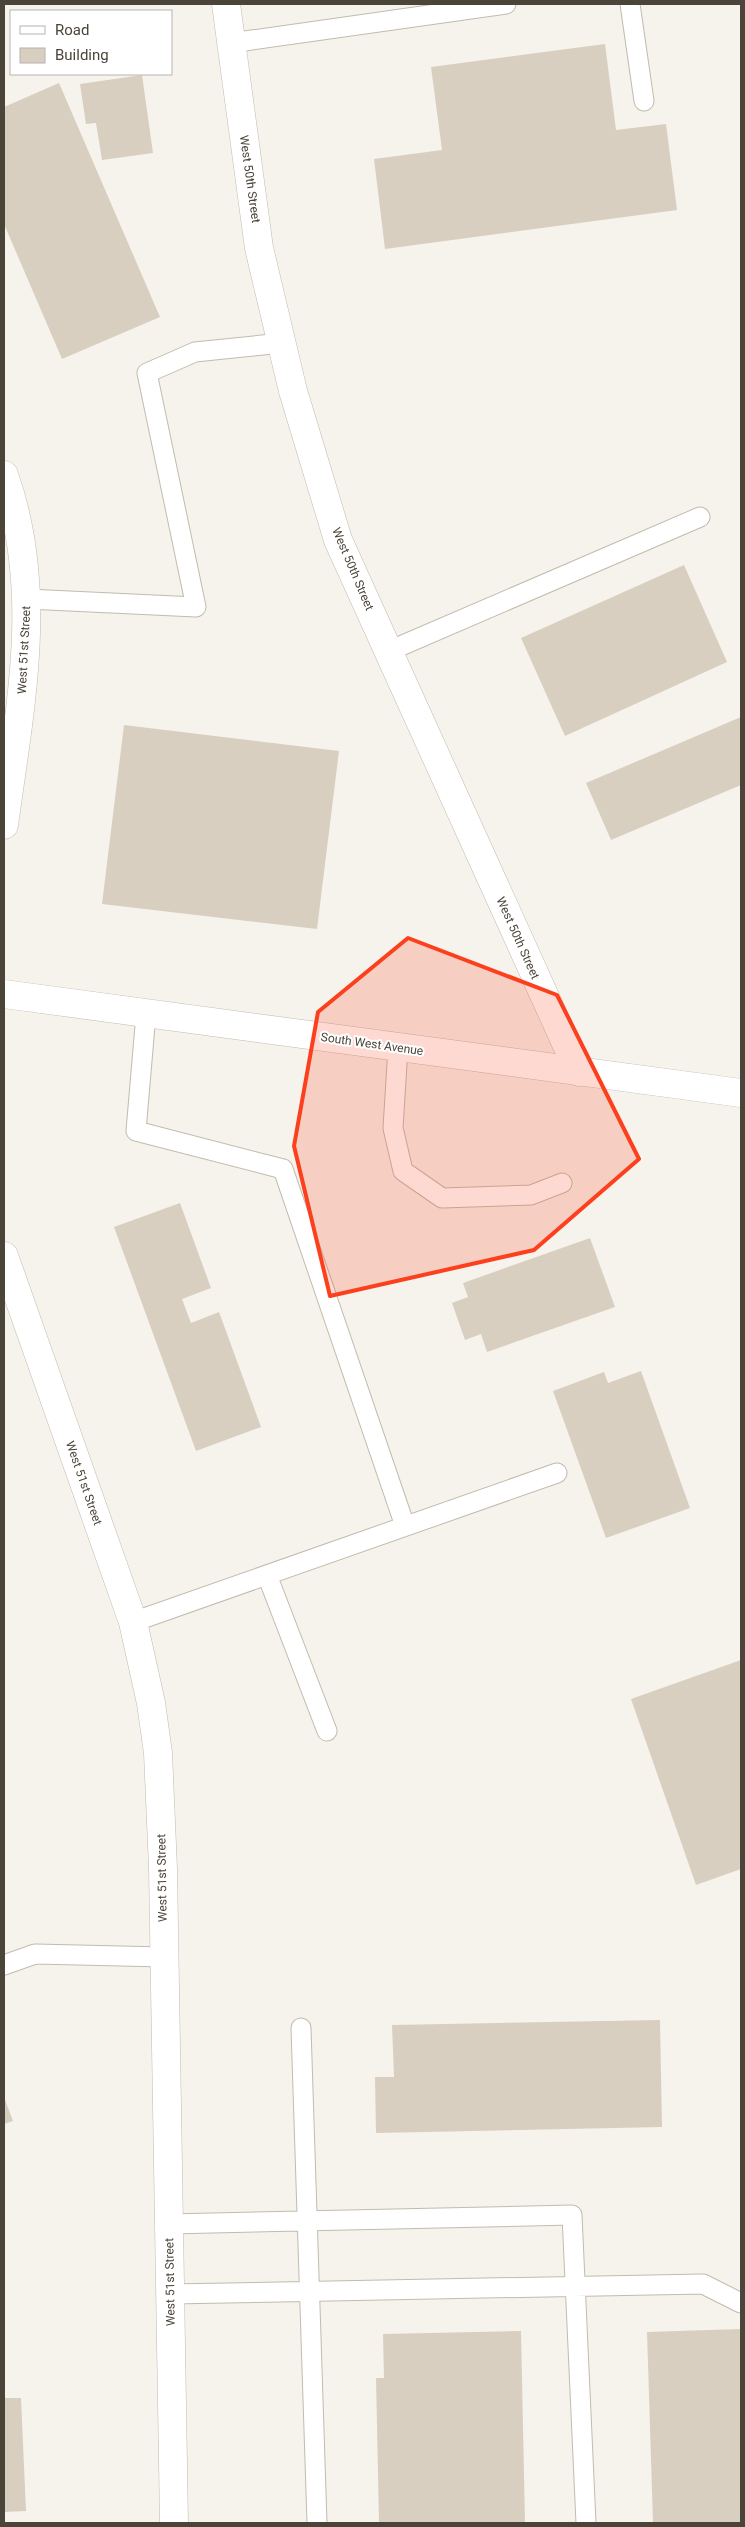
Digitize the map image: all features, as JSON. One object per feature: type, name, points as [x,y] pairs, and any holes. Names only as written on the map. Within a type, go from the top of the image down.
[{"type":"street","name":"West 50th Street","points":[[226,4],[259,248],[293,392],[338,540],[579,1072]]},
{"type":"street","name":"West 51st Street","points":[[4,476],[19,530],[27,582],[23,686],[11,723],[4,825]]},
{"type":"street","name":"South West Avenue","points":[[4,994],[741,1093]]},
{"type":"street","name":"West 51st Street","points":[[4,1256],[133,1622],[151,1703],[158,1753],[164,1957],[174,2523]]},
{"type":"lane","points":[[231,43],[506,4]]},
{"type":"lane","points":[[630,4],[644,101]]},
{"type":"lane","points":[[26,599],[196,607],[147,373],[195,352],[282,343]]},
{"type":"lane","points":[[389,651],[700,517]]},
{"type":"lane","points":[[146,1014],[136,1130],[283,1169],[405,1526]]},
{"type":"lane","points":[[398,1048],[393,1128],[403,1171],[442,1198],[531,1195],[562,1183]]},
{"type":"lane","points":[[133,1622],[557,1473]]},
{"type":"lane","points":[[267,1575],[327,1731]]},
{"type":"lane","points":[[4,1965],[36,1954],[164,1957]]},
{"type":"lane","points":[[301,2028],[317,2523]]},
{"type":"lane","points":[[168,2224],[572,2216],[586,2523]]},
{"type":"lane","points":[[170,2294],[703,2284],[741,2304]]},
{"type":"highlighted area","points":[[408,938],[557,995],[639,1159],[534,1250],[330,1296],[294,1146],[318,1012]]},
{"type":"building","points":[[605,44],[616,130],[666,124],[677,210],[385,249],[374,159],[442,150],[431,67]]},
{"type":"building","points":[[142,75],[153,153],[102,160],[96,123],[86,124],[80,84]]},
{"type":"building","points":[[59,83],[160,317],[62,359],[4,224],[4,107]]},
{"type":"building","points":[[684,565],[727,662],[565,736],[521,638]]},
{"type":"building","points":[[741,717],[741,785],[611,840],[586,783]]},
{"type":"building","points":[[124,725],[339,751],[317,929],[102,904]]},
{"type":"building","points":[[180,1203],[211,1288],[182,1299],[191,1323],[219,1312],[261,1427],[196,1451],[114,1227]]},
{"type":"building","points":[[590,1238],[615,1307],[487,1352],[481,1334],[465,1340],[452,1303],[468,1297],[463,1283]]},
{"type":"building","points":[[641,1371],[690,1508],[606,1538],[553,1391],[604,1372],[608,1383]]},
{"type":"building","points":[[741,1660],[741,1869],[696,1885],[631,1699]]},
{"type":"building","points":[[660,2020],[662,2127],[376,2133],[375,2077],[394,2077],[392,2025]]},
{"type":"building","points":[[4,2097],[13,2121],[4,2124]]},
{"type":"building","points":[[741,2329],[741,2523],[653,2523],[647,2332]]},
{"type":"building","points":[[521,2331],[525,2523],[379,2523],[376,2378],[384,2378],[383,2334]]},
{"type":"building","points":[[4,2398],[21,2398],[26,2511],[4,2512]]}]
